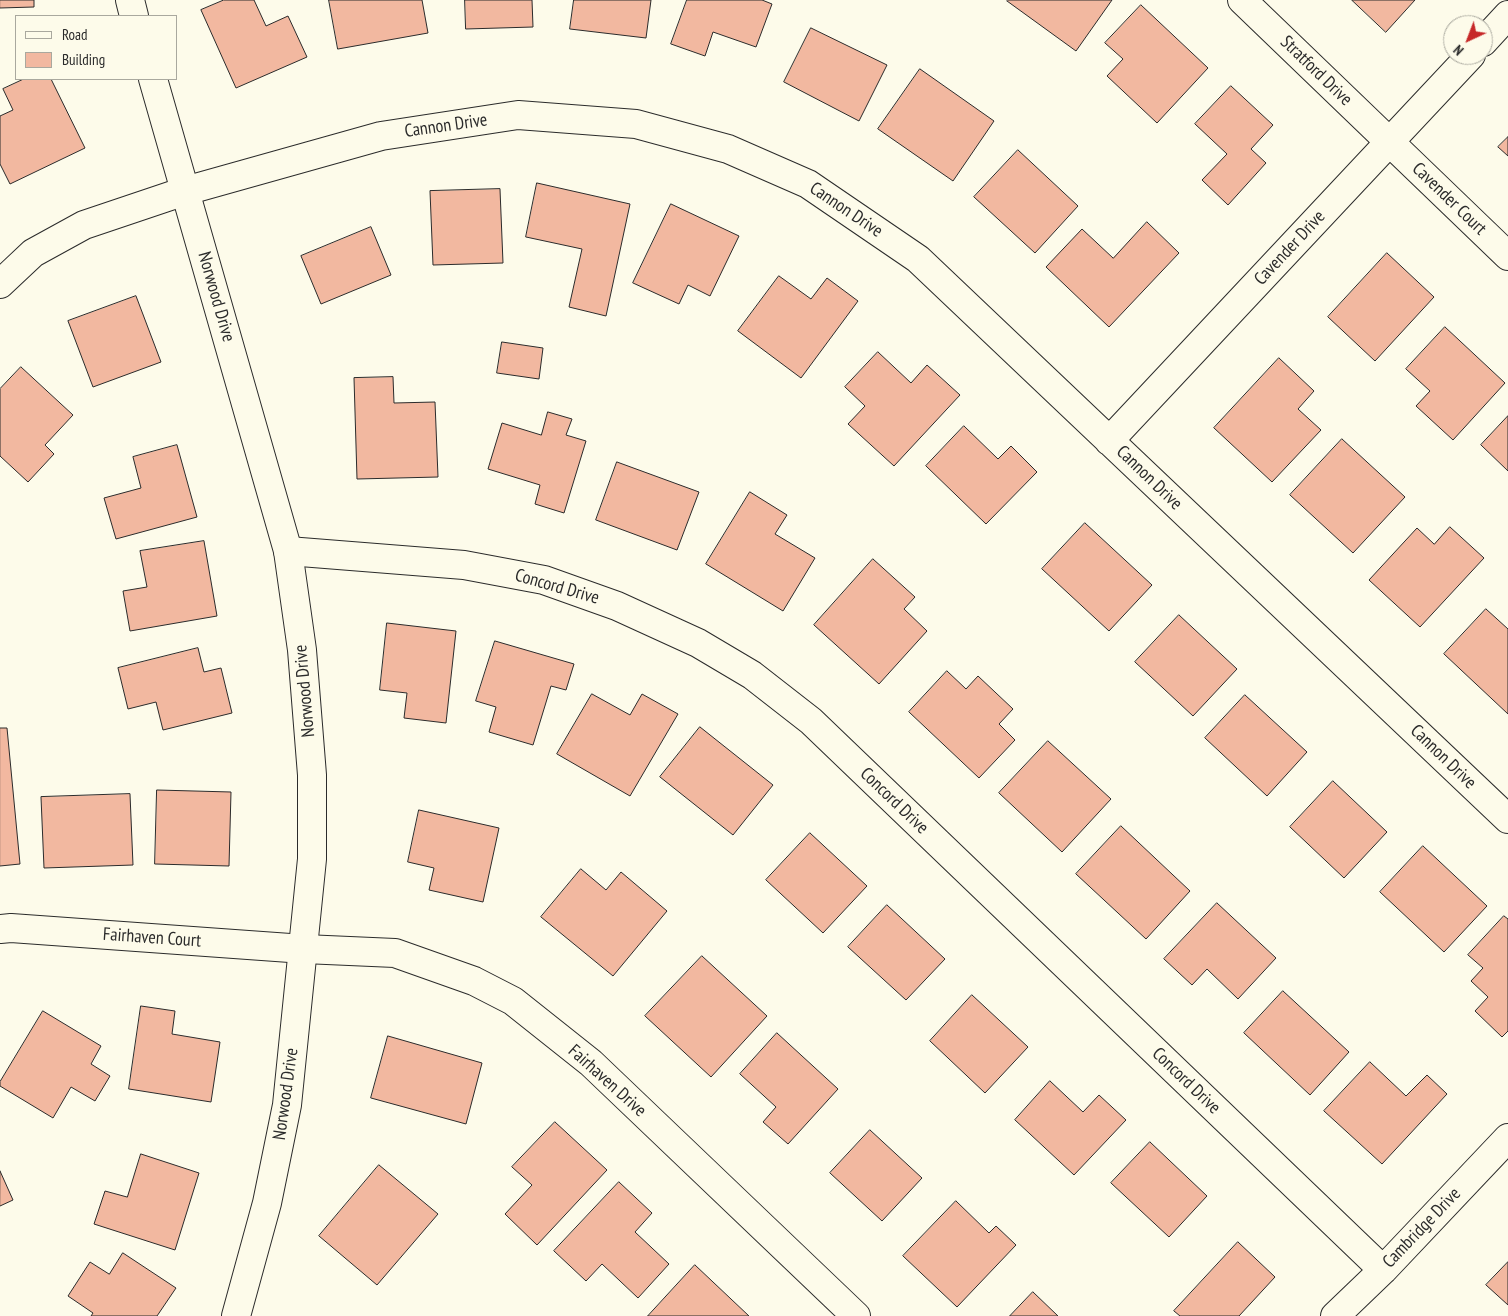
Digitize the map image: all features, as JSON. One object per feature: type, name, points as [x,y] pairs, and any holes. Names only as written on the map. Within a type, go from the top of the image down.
[{"type":"street","points":[[130,0],[134,15]]},
{"type":"street","name":"Stratford Drive","points":[[1242,0],[1390,142]]},
{"type":"street","points":[[1493,31],[1508,15]]},
{"type":"street","name":"Cavender Drive","points":[[1109,441],[1462,65]]},
{"type":"street","name":"Norwood Drive","points":[[153,80],[288,551],[302,650],[312,775],[312,859],[304,949],[286,1105],[267,1203],[236,1316]]},
{"type":"street","name":"Cannon Drive","points":[[0,284],[33,253],[84,225],[185,191],[380,136],[518,115],[636,124],[728,149],[808,184],[918,259],[1508,819]]},
{"type":"street","name":"Cavender Court","points":[[1390,142],[1508,256]]},
{"type":"street","name":"Concord Drive","points":[[288,551],[464,565],[544,580],[617,606],[698,644],[752,675],[811,721],[1383,1270]]},
{"type":"street","name":"Fairhaven Court","points":[[0,929],[304,949]]},
{"type":"street","name":"Fairhaven Drive","points":[[304,949],[396,953],[474,981],[513,1001],[591,1063],[856,1316]]},
{"type":"street","name":"Cambridge Drive","points":[[1335,1316],[1383,1270],[1508,1138]]},
{"type":"building","points":[[0,0],[34,0],[34,7],[0,8]]},
{"type":"building","points":[[224,0],[254,0],[266,26],[288,16],[307,57],[236,88],[201,10]]},
{"type":"building","points":[[329,0],[422,0],[428,33],[338,49]]},
{"type":"building","points":[[465,0],[532,0],[533,27],[466,29]]},
{"type":"building","points":[[574,0],[651,0],[646,38],[570,29]]},
{"type":"building","points":[[687,0],[762,0],[772,4],[756,47],[713,32],[705,56],[671,44]]},
{"type":"building","points":[[1008,0],[1112,0],[1076,51]]},
{"type":"building","points":[[1352,0],[1415,0],[1386,32]]},
{"type":"building","points":[[1141,5],[1208,68],[1157,123],[1107,76],[1123,59],[1105,43]]},
{"type":"building","points":[[811,28],[887,65],[859,121],[784,82]]},
{"type":"building","points":[[920,69],[994,121],[953,181],[878,129]]},
{"type":"building","points":[[22,80],[51,80],[85,148],[10,184],[0,164],[0,116],[13,110],[3,89]]},
{"type":"building","points":[[1231,86],[1273,125],[1251,149],[1266,163],[1228,205],[1202,180],[1227,154],[1195,124]]},
{"type":"building","points":[[1508,137],[1508,156],[1498,147]]},
{"type":"building","points":[[1018,150],[1078,206],[1035,253],[974,197]]},
{"type":"building","points":[[537,183],[630,204],[606,316],[569,307],[582,249],[526,237]]},
{"type":"building","points":[[500,189],[503,263],[433,265],[430,191]]},
{"type":"building","points":[[671,204],[739,236],[710,296],[688,285],[679,304],[633,283]]},
{"type":"building","points":[[1147,222],[1179,253],[1109,327],[1046,267],[1082,229],[1113,258]]},
{"type":"building","points":[[371,227],[391,275],[321,304],[301,256]]},
{"type":"building","points":[[1387,253],[1434,297],[1375,361],[1328,317]]},
{"type":"building","points":[[779,276],[811,299],[827,278],[858,301],[801,378],[738,331]]},
{"type":"building","points":[[136,296],[161,362],[93,387],[68,321]]},
{"type":"building","points":[[1445,327],[1505,383],[1453,440],[1416,406],[1430,391],[1406,369]]},
{"type":"building","points":[[502,342],[543,348],[539,379],[497,373]]},
{"type":"building","points":[[878,352],[911,383],[927,365],[960,395],[894,466],[848,424],[865,406],[845,387]]},
{"type":"building","points":[[1279,358],[1314,391],[1298,409],[1321,430],[1272,482],[1214,428]]},
{"type":"building","points":[[21,367],[73,415],[45,445],[54,454],[28,482],[0,456],[0,389]]},
{"type":"building","points":[[393,377],[394,403],[435,402],[438,477],[357,479],[354,378]]},
{"type":"building","points":[[548,412],[572,419],[566,435],[586,441],[564,513],[535,504],[540,485],[488,469],[502,423],[541,435]]},
{"type":"building","points":[[1508,416],[1508,471],[1481,445]]},
{"type":"building","points":[[964,426],[998,459],[1011,446],[1037,472],[986,524],[926,466]]},
{"type":"building","points":[[1342,439],[1405,497],[1353,553],[1290,495]]},
{"type":"building","points":[[177,445],[197,517],[116,539],[104,498],[141,488],[133,457]]},
{"type":"building","points":[[617,462],[699,492],[677,550],[596,520]]},
{"type":"building","points":[[750,492],[787,515],[775,534],[815,558],[783,611],[706,564]]},
{"type":"building","points":[[1085,523],[1152,585],[1109,631],[1042,569]]},
{"type":"building","points":[[1450,527],[1484,558],[1420,627],[1369,580],[1417,528],[1434,544]]},
{"type":"building","points":[[204,541],[217,616],[130,631],[123,591],[147,587],[140,551]]},
{"type":"building","points":[[873,559],[915,597],[904,609],[927,631],[879,684],[814,625]]},
{"type":"building","points":[[1486,609],[1508,629],[1508,714],[1444,654]]},
{"type":"building","points":[[1179,615],[1237,669],[1193,716],[1135,662]]},
{"type":"building","points":[[387,623],[456,631],[446,723],[404,718],[407,693],[380,690]]},
{"type":"building","points":[[495,641],[574,664],[566,690],[551,686],[533,745],[489,732],[496,707],[476,701]]},
{"type":"building","points":[[198,648],[204,672],[221,668],[232,713],[163,730],[156,702],[128,709],[118,668]]},
{"type":"building","points":[[947,671],[966,689],[978,676],[1013,709],[999,724],[1015,740],[979,778],[909,712]]},
{"type":"building","points":[[592,694],[630,715],[642,694],[678,714],[630,796],[557,754]]},
{"type":"building","points":[[1245,695],[1307,752],[1267,796],[1205,738]]},
{"type":"building","points":[[700,727],[773,785],[733,835],[660,777]]},
{"type":"building","points":[[0,728],[7,728],[20,864],[0,866]]},
{"type":"building","points":[[1048,741],[1111,799],[1062,852],[999,793]]},
{"type":"building","points":[[1333,781],[1387,832],[1344,878],[1290,827]]},
{"type":"building","points":[[157,790],[231,792],[229,866],[155,864]]},
{"type":"building","points":[[130,794],[133,865],[44,868],[41,797]]},
{"type":"building","points":[[419,810],[499,828],[483,902],[429,890],[434,868],[408,862]]},
{"type":"building","points":[[1121,826],[1190,891],[1146,939],[1076,874]]},
{"type":"building","points":[[810,833],[867,886],[823,933],[766,880]]},
{"type":"building","points":[[1423,846],[1487,906],[1444,952],[1380,892]]},
{"type":"building","points":[[581,869],[606,890],[621,872],[667,911],[613,976],[541,917]]},
{"type":"building","points":[[1217,903],[1276,958],[1238,999],[1207,969],[1192,985],[1164,959]]},
{"type":"building","points":[[887,905],[945,959],[906,1000],[848,947]]},
{"type":"building","points":[[1504,916],[1508,919],[1508,1031],[1502,1037],[1475,1011],[1488,997],[1471,981],[1483,968],[1468,955]]},
{"type":"building","points":[[702,956],[767,1016],[711,1077],[645,1016]]},
{"type":"building","points":[[1283,991],[1349,1052],[1310,1095],[1244,1033]]},
{"type":"building","points":[[972,995],[1028,1047],[985,1093],[930,1041]]},
{"type":"building","points":[[141,1006],[175,1011],[172,1034],[220,1042],[211,1102],[129,1089]]},
{"type":"building","points":[[43,1011],[101,1046],[91,1064],[110,1076],[95,1101],[71,1087],[53,1118],[0,1086],[0,1082]]},
{"type":"building","points":[[777,1033],[838,1089],[788,1144],[763,1122],[776,1107],[740,1074]]},
{"type":"building","points":[[388,1036],[482,1063],[466,1124],[371,1098]]},
{"type":"building","points":[[1370,1062],[1406,1096],[1427,1075],[1447,1094],[1382,1164],[1324,1111]]},
{"type":"building","points":[[1050,1081],[1083,1112],[1099,1095],[1126,1120],[1074,1175],[1015,1120]]},
{"type":"building","points":[[555,1122],[607,1170],[537,1245],[505,1214],[532,1185],[512,1167]]},
{"type":"building","points":[[870,1130],[922,1178],[882,1221],[830,1173]]},
{"type":"building","points":[[1150,1142],[1207,1196],[1169,1237],[1111,1183]]},
{"type":"building","points":[[141,1154],[199,1173],[175,1250],[94,1224],[105,1191],[127,1197]]},
{"type":"building","points":[[379,1165],[438,1214],[377,1285],[319,1236]]},
{"type":"building","points":[[0,1171],[13,1200],[0,1206]]},
{"type":"building","points":[[619,1182],[652,1213],[635,1232],[669,1264],[638,1298],[602,1264],[586,1281],[554,1251]]},
{"type":"building","points":[[956,1201],[989,1233],[996,1226],[1016,1245],[957,1307],[903,1256]]},
{"type":"building","points":[[1238,1242],[1275,1277],[1239,1316],[1180,1316],[1174,1311]]},
{"type":"building","points":[[123,1253],[176,1288],[157,1316],[91,1316],[93,1313],[68,1296],[90,1262],[109,1274]]},
{"type":"building","points":[[1508,1262],[1508,1305],[1486,1285]]},
{"type":"building","points":[[695,1265],[749,1316],[648,1316]]},
{"type":"building","points":[[1033,1292],[1058,1316],[1010,1316]]}]
